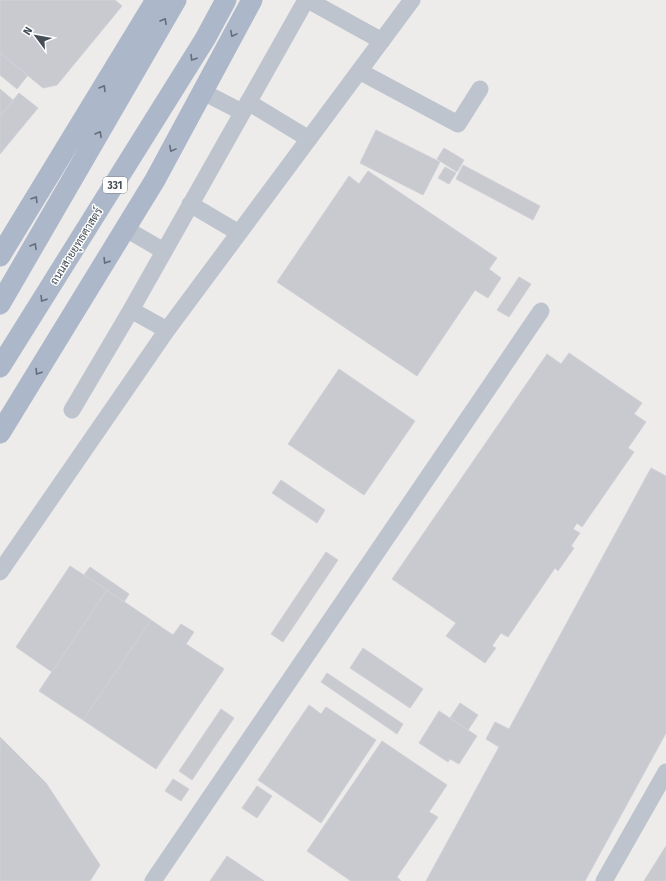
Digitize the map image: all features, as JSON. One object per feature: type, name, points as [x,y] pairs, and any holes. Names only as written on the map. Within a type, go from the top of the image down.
[{"type":"main road","points":[[0,256],[156,0]]},
{"type":"main road","points":[[0,304],[176,0]]},
{"type":"main road","name":"ถนนสายยุทธศาสตร์","points":[[0,367],[201,46],[226,0]]},
{"type":"main road","points":[[0,433],[155,180],[252,0]]},
{"type":"street","points":[[72,410],[131,310],[307,0],[382,40]]},
{"type":"street","points":[[0,572],[167,330],[412,0]]},
{"type":"street","points":[[359,72],[458,124],[480,89]]},
{"type":"street","points":[[202,92],[245,107],[309,139]]},
{"type":"street","points":[[190,204],[239,233]]},
{"type":"street","points":[[126,229],[164,251]]},
{"type":"street","points":[[131,310],[167,330]]},
{"type":"street","points":[[153,881],[541,311]]},
{"type":"street","points":[[604,881],[666,772]]},
{"type":"building","points":[[0,0],[115,0],[122,6],[57,85],[43,88],[0,53]]},
{"type":"building","points":[[0,53],[28,75],[17,89],[0,75]]},
{"type":"building","points":[[0,89],[13,100],[0,116]]},
{"type":"building","points":[[19,93],[38,108],[0,154],[0,116]]},
{"type":"building","points":[[376,130],[440,162],[423,195],[360,163]]},
{"type":"building","points":[[444,148],[464,160],[457,172],[437,159]]},
{"type":"building","points":[[463,165],[540,206],[533,220],[456,179]]},
{"type":"building","points":[[445,167],[456,173],[449,184],[438,178]]},
{"type":"building","points":[[368,171],[497,258],[489,269],[501,278],[488,298],[475,290],[417,376],[277,282],[349,176],[359,184]]},
{"type":"building","points":[[519,277],[531,284],[509,317],[497,310]]},
{"type":"building","points":[[569,353],[642,403],[634,414],[646,422],[628,448],[634,452],[582,527],[577,523],[573,529],[580,533],[571,546],[574,548],[558,571],[555,568],[508,637],[501,633],[492,646],[496,648],[485,663],[446,636],[456,623],[392,579],[547,354],[561,364]]},
{"type":"building","points":[[339,369],[415,421],[364,495],[288,444]]},
{"type":"building","points":[[651,468],[666,476],[666,733],[585,881],[426,881],[499,747],[486,739],[495,722],[509,729]]},
{"type":"building","points":[[281,480],[325,510],[317,523],[272,493]]},
{"type":"building","points":[[326,552],[338,560],[283,642],[271,634]]},
{"type":"building","points":[[70,566],[107,590],[52,672],[16,647]]},
{"type":"building","points":[[90,567],[129,594],[124,602],[84,575]]},
{"type":"building","points":[[107,590],[151,620],[83,720],[39,691]]},
{"type":"building","points":[[151,620],[173,635],[181,624],[194,632],[186,644],[224,669],[156,769],[83,720]]},
{"type":"building","points":[[363,648],[423,689],[410,708],[350,668]]},
{"type":"building","points":[[327,673],[403,724],[397,734],[321,682]]},
{"type":"building","points":[[460,703],[478,715],[468,730],[450,718]]},
{"type":"building","points":[[309,705],[321,714],[326,707],[376,740],[321,823],[258,780]]},
{"type":"building","points":[[221,709],[234,718],[192,780],[179,771]]},
{"type":"building","points":[[439,711],[477,736],[459,764],[450,759],[448,762],[419,743]]},
{"type":"building","points":[[0,737],[46,783],[100,865],[90,881],[0,881]]},
{"type":"building","points":[[382,741],[447,785],[429,812],[438,817],[397,877],[401,881],[351,881],[307,851]]},
{"type":"building","points":[[173,779],[189,789],[181,801],[165,791]]},
{"type":"building","points":[[257,786],[272,796],[257,818],[242,808]]},
{"type":"building","points":[[666,846],[666,881],[644,881]]},
{"type":"building","points":[[227,856],[264,881],[210,881]]}]
